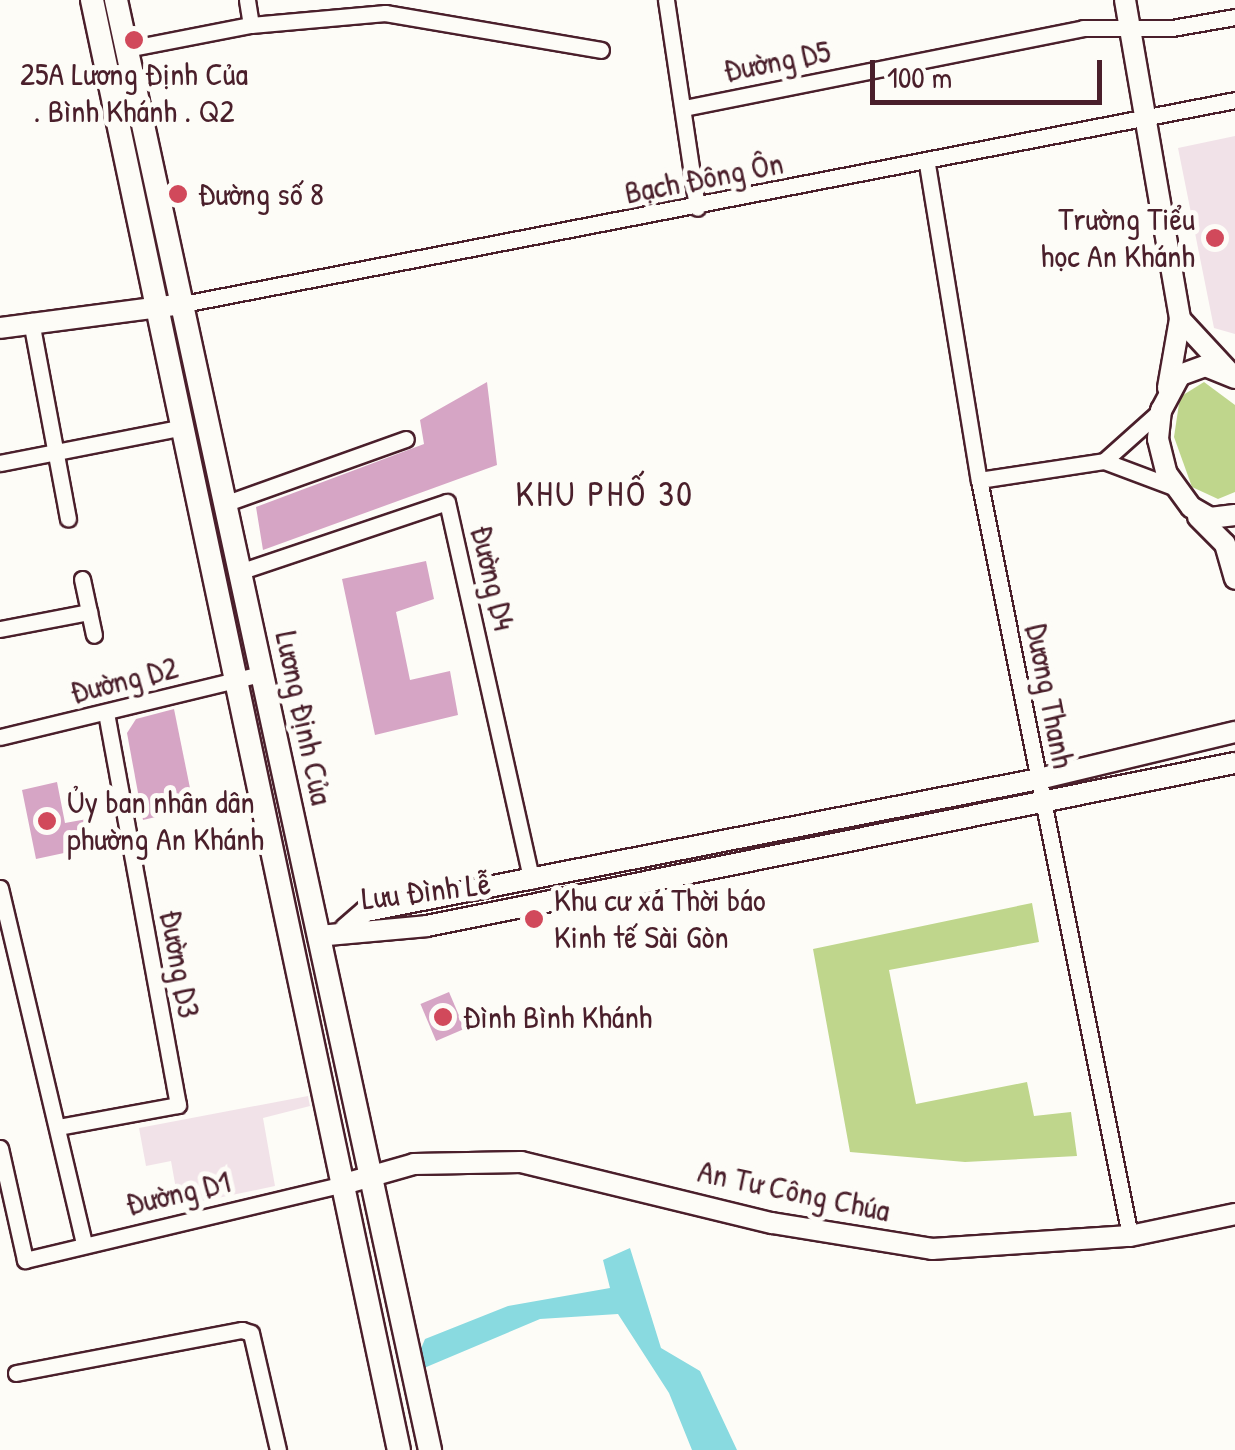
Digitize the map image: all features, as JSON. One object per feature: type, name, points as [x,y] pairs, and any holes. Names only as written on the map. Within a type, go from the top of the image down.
[{"type":"main road","name":"Lương Định Của","points":[[92,0],[399,1450]]},
{"type":"main road","name":"Lương Định Của","points":[[116,0],[430,1450]]},
{"type":"street","points":[[246,0],[252,25]]},
{"type":"street","points":[[684,0],[667,2],[697,208]]},
{"type":"street","points":[[1125,0],[1180,319],[1161,410],[1161,458],[1174,487],[1234,566]]},
{"type":"street","points":[[127,50],[252,25],[385,13],[600,50]]},
{"type":"street","name":"Đường D5","points":[[684,108],[1083,28],[1235,17]]},
{"type":"street","name":"Bạch Đông Ôn","points":[[183,304],[928,164],[1235,100]]},
{"type":"street","name":"Dương Thanh","points":[[928,164],[980,480],[1130,1236]]},
{"type":"street","points":[[0,328],[183,304]]},
{"type":"street","points":[[1180,319],[1235,378]]},
{"type":"street","points":[[32,321],[68,519]]},
{"type":"street","points":[[1168,388],[1194,368],[1235,378]]},
{"type":"street","points":[[1104,461],[1161,410]]},
{"type":"street","points":[[0,463],[183,427]]},
{"type":"street","points":[[224,504],[406,440]]},
{"type":"street","points":[[980,480],[1104,461],[1174,487]]},
{"type":"street","name":"Đường D4","points":[[238,572],[448,502],[532,881]]},
{"type":"street","points":[[1191,508],[1210,518],[1235,515]]},
{"type":"street","points":[[82,579],[94,636]]},
{"type":"street","points":[[0,629],[89,612]]},
{"type":"street","name":"Đường D2","points":[[0,736],[106,714],[260,674]]},
{"type":"street","name":"Đường D3","points":[[58,1127],[178,1105],[106,714]]},
{"type":"street","name":"Lưu Đình Lễ","points":[[345,930],[366,911],[1039,779],[1235,732]]},
{"type":"street","name":"Lưu Đình Lễ","points":[[345,930],[427,926],[1044,805],[1235,763]]},
{"type":"street","points":[[0,888],[84,1242]]},
{"type":"street","points":[[318,936],[345,930]]},
{"type":"street","name":"Đường D1","points":[[0,1148],[25,1260],[84,1242],[344,1184]]},
{"type":"street","name":"An Tư Công Chúa","points":[[344,1184],[414,1164],[521,1162],[772,1223],[932,1249],[1130,1236],[1235,1214]]},
{"type":"street","points":[[16,1374],[242,1330],[251,1333],[278,1450]]},
{"type":"shaded area","name":"Trường Tiểu học An Khánh","points":[[1235,136],[1235,334],[1214,328],[1178,148]]},
{"type":"shaded area","points":[[308,1096],[310,1106],[263,1118],[275,1186],[179,1206],[171,1161],[146,1166],[139,1128]]},
{"type":"green space","points":[[1204,382],[1235,405],[1235,492],[1218,499],[1192,487],[1174,437],[1180,397]]},
{"type":"green space","points":[[1032,903],[1039,942],[889,970],[916,1104],[1027,1082],[1034,1116],[1071,1112],[1077,1156],[965,1162],[850,1152],[813,949]]},
{"type":"water","points":[[630,1248],[661,1348],[700,1371],[737,1450],[692,1450],[669,1393],[618,1314],[540,1319],[424,1368],[415,1363],[425,1339],[508,1306],[610,1288],[603,1260]]},
{"type":"building","points":[[487,382],[497,465],[263,550],[256,507],[424,444],[420,420]]},
{"type":"building","points":[[426,561],[434,599],[396,612],[410,680],[450,671],[458,715],[375,735],[342,579]]},
{"type":"building","points":[[174,709],[194,808],[143,820],[127,733],[136,719]]},
{"type":"building","name":"Ủy ban nhân dân phường An Khánh","points":[[57,782],[65,823],[87,819],[92,847],[36,859],[22,790]]},
{"type":"building","name":"Đình Bình Khánh","points":[[449,992],[465,1029],[436,1041],[420,1004]]},
{"type":"place","name":"25A Lương Định Của . Bình Khánh . Q2","points":[[134,40]]},
{"type":"place","name":"Đường số 8","points":[[178,194]]},
{"type":"place","name":"Trường Tiểu học An Khánh","points":[[1215,238]]},
{"type":"place","name":"Ủy ban nhân dân phường An Khánh","points":[[47,821]]},
{"type":"place","name":"Khu cư xá Thời báo Kinh tế Sài Gòn","points":[[534,919]]},
{"type":"place","name":"Đình Bình Khánh","points":[[443,1017]]},
{"type":"district","name":"KHU PHỐ 30","points":[[605,494]]}]
